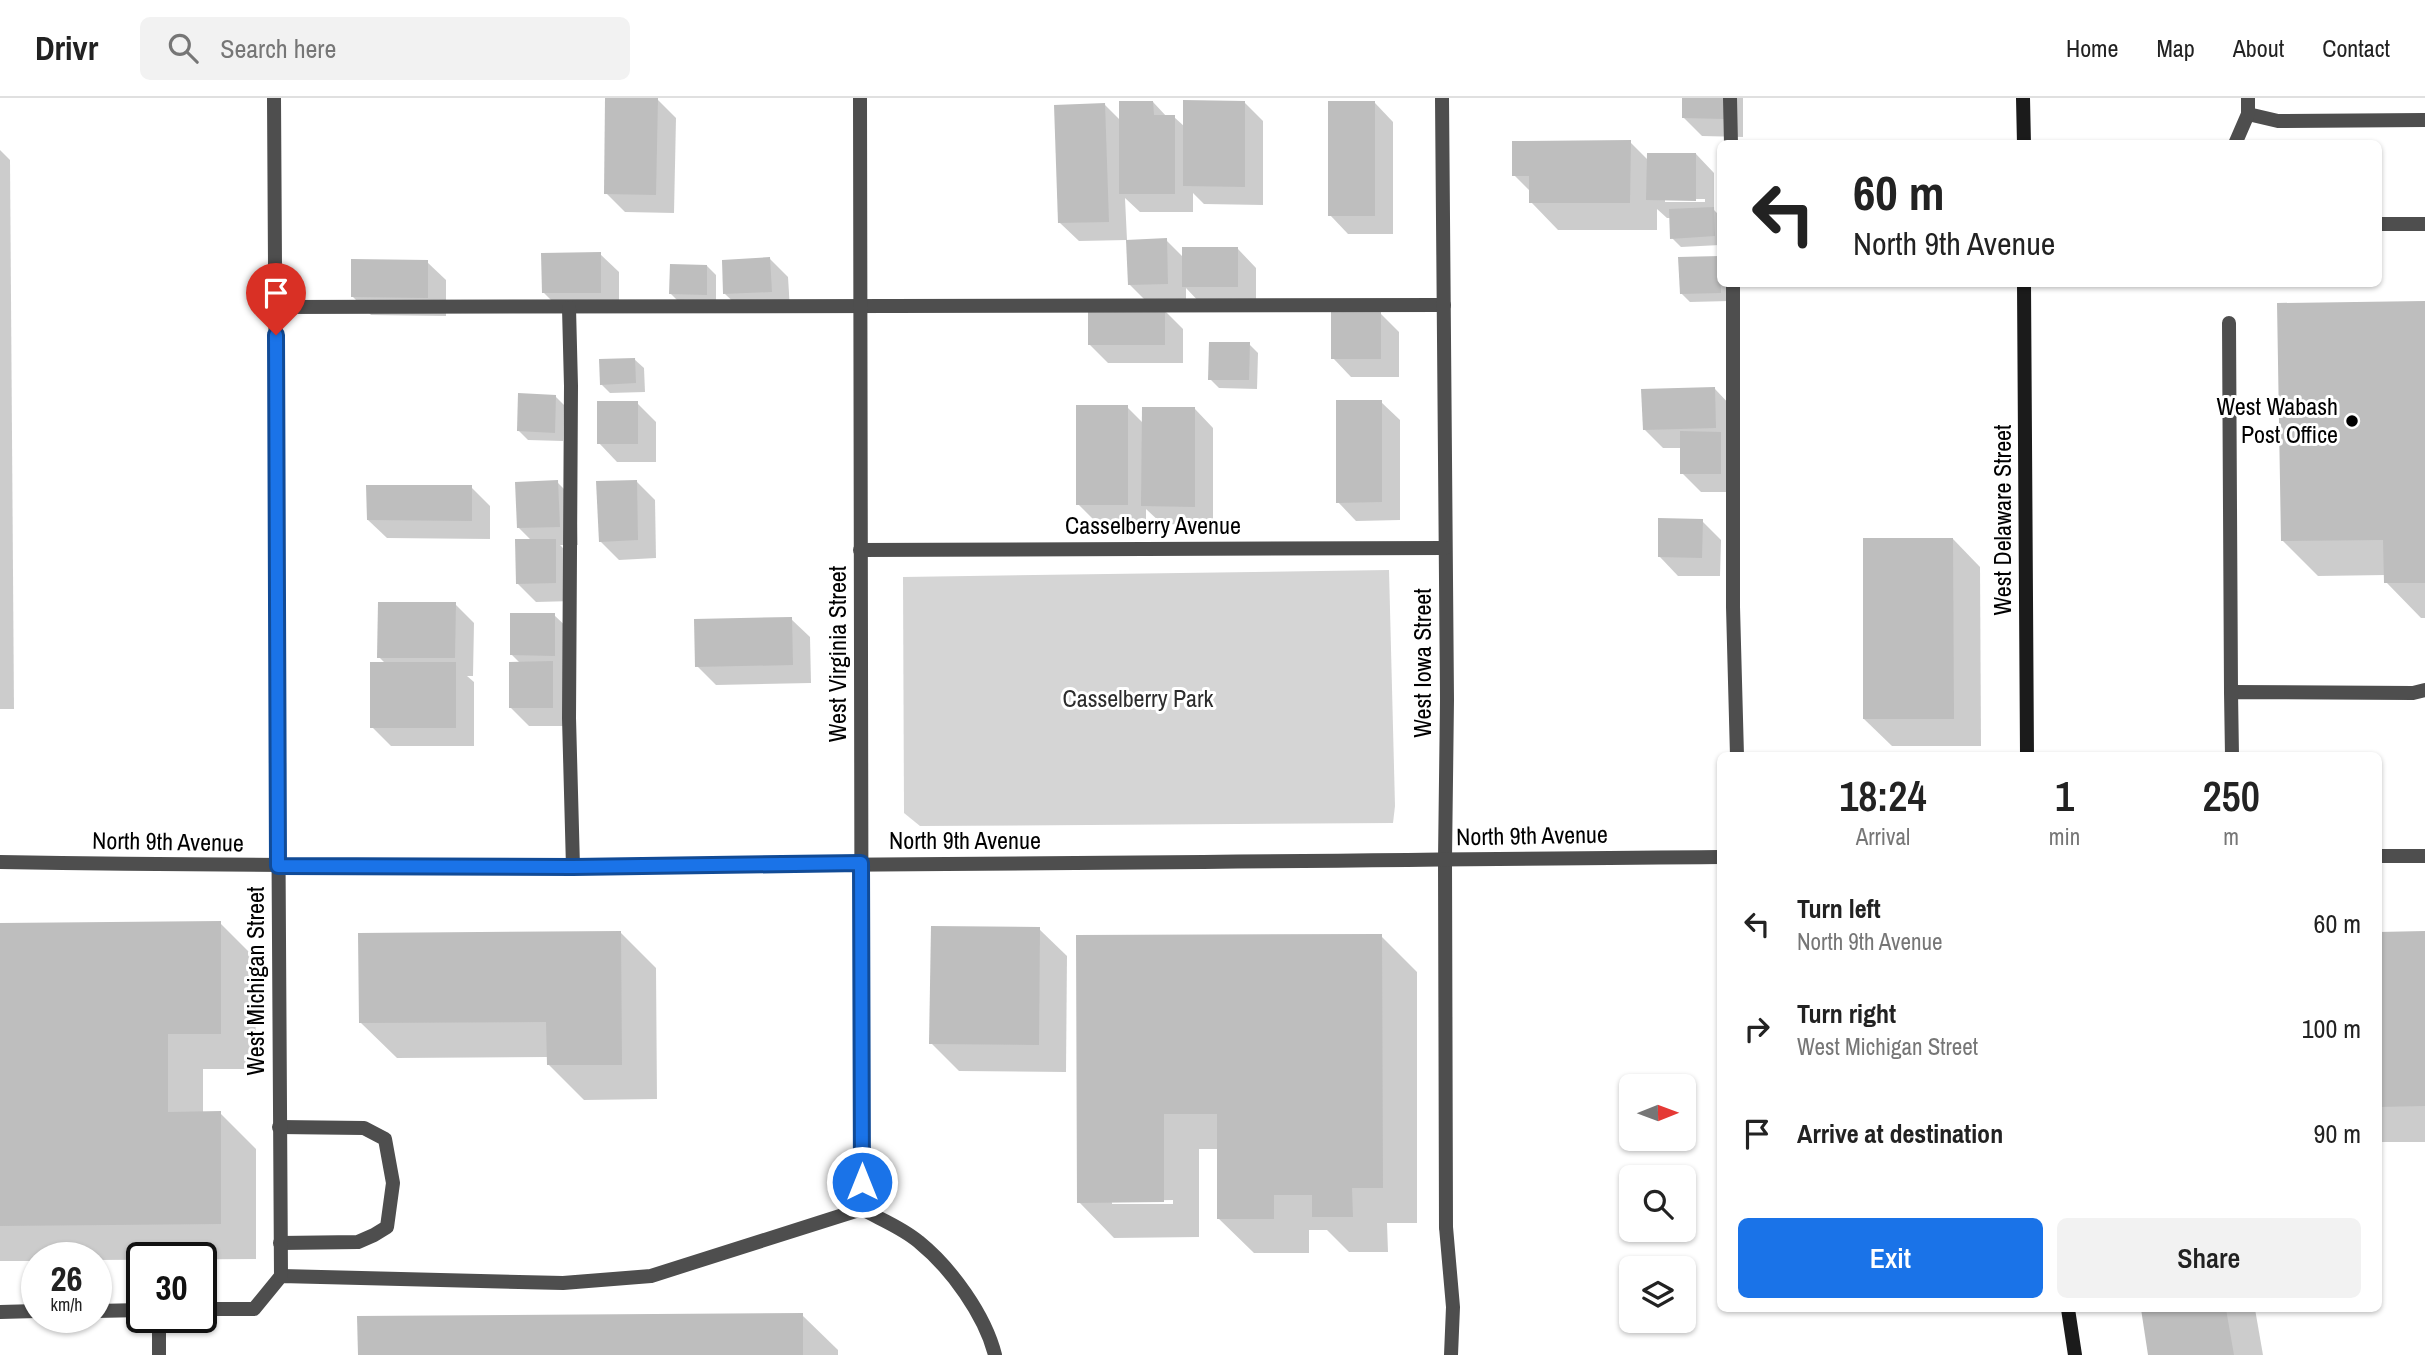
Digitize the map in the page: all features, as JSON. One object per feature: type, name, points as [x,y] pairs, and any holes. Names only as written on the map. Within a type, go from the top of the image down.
[{"type":"main road","points":[[2023,98],[2024,140]]},
{"type":"main road","name":"West Delaware Street","points":[[2024,287],[2027,752]]},
{"type":"main road","points":[[2068,1312],[2076,1355]]},
{"type":"street","name":"West Michigan Street","points":[[274,98],[281,1276]]},
{"type":"street","name":"West Virginia Street","points":[[860,98],[862,1209]]},
{"type":"street","name":"West Iowa Street","points":[[1443,98],[1447,700],[1446,1227],[1453,1307],[1451,1355]]},
{"type":"street","points":[[1730,98],[1731,140]]},
{"type":"street","points":[[2237,140],[2248,114],[2248,98]]},
{"type":"street","points":[[2248,114],[2278,121],[2425,120]]},
{"type":"street","points":[[2382,224],[2425,224]]},
{"type":"street","points":[[1733,287],[1733,607],[1737,752]]},
{"type":"street","points":[[276,307],[1444,305]]},
{"type":"street","points":[[569,308],[569,718],[573,867]]},
{"type":"street","points":[[2229,323],[2232,752]]},
{"type":"street","name":"Casselberry Avenue","points":[[860,550],[1445,548]]},
{"type":"street","points":[[2231,691],[2413,693],[2425,690]]},
{"type":"street","points":[[2382,856],[2425,856]]},
{"type":"street","name":"North 9th Avenue","points":[[0,862],[573,867],[1717,857]]},
{"type":"street","points":[[279,1127],[364,1128],[384,1139],[393,1183],[387,1227],[374,1235],[358,1242],[280,1243]]},
{"type":"street","points":[[217,1309],[254,1309],[281,1276],[563,1283],[651,1276],[862,1209],[919,1241],[964,1289],[992,1342],[995,1355]]},
{"type":"street","points":[[0,1312],[21,1311]]},
{"type":"street","points":[[159,1333],[159,1355]]},
{"type":"green space","name":"Casselberry Park","points":[[1389,570],[1395,806],[1393,823],[920,826],[904,813],[903,577]]},
{"type":"building","points":[[605,98],[658,98],[656,195],[604,194]]},
{"type":"building","points":[[1682,98],[1725,98],[1725,119],[1682,118]]},
{"type":"building","points":[[1183,100],[1245,101],[1245,187],[1183,186]]},
{"type":"building","points":[[1119,101],[1153,101],[1154,115],[1175,115],[1175,194],[1119,194]]},
{"type":"building","points":[[1328,101],[1375,101],[1375,216],[1328,216]]},
{"type":"building","points":[[1105,103],[1109,222],[1058,223],[1054,105]]},
{"type":"building","points":[[1631,140],[1630,203],[1529,203],[1529,176],[1512,176],[1512,141]]},
{"type":"building","points":[[1647,153],[1696,153],[1696,201],[1646,200]]},
{"type":"building","points":[[1714,207],[1715,236],[1670,239],[1669,209]]},
{"type":"building","points":[[1167,238],[1168,284],[1128,285],[1126,240]]},
{"type":"building","points":[[1182,247],[1238,247],[1238,287],[1182,287]]},
{"type":"building","points":[[601,252],[601,293],[542,293],[541,253]]},
{"type":"building","points":[[1717,256],[1717,287],[1721,287],[1721,293],[1680,294],[1678,257]]},
{"type":"building","points":[[770,257],[772,292],[723,294],[722,260]]},
{"type":"building","points":[[351,259],[428,260],[428,298],[351,297]]},
{"type":"building","points":[[670,264],[707,265],[707,295],[669,294]]},
{"type":"building","name":"West Wabash Post Office","points":[[2425,301],[2425,583],[2384,583],[2383,540],[2281,541],[2277,303]]},
{"type":"building","points":[[1088,308],[1165,308],[1165,345],[1088,345]]},
{"type":"building","points":[[1331,311],[1381,311],[1381,359],[1331,359]]},
{"type":"building","points":[[1209,342],[1250,342],[1249,380],[1208,380]]},
{"type":"building","points":[[635,358],[636,383],[600,385],[599,359]]},
{"type":"building","points":[[1715,387],[1716,428],[1643,430],[1641,389]]},
{"type":"building","points":[[518,393],[556,395],[555,433],[517,431]]},
{"type":"building","points":[[1336,400],[1382,400],[1382,502],[1336,503]]},
{"type":"building","points":[[597,401],[638,401],[638,444],[597,444]]},
{"type":"building","points":[[1076,405],[1128,405],[1128,505],[1076,505]]},
{"type":"building","points":[[1142,407],[1195,407],[1195,507],[1141,506]]},
{"type":"building","points":[[1680,431],[1721,432],[1721,474],[1680,474]]},
{"type":"building","points":[[558,480],[560,527],[517,528],[515,482]]},
{"type":"building","points":[[637,480],[638,540],[599,542],[596,481]]},
{"type":"building","points":[[366,485],[472,485],[472,521],[367,520]]},
{"type":"building","points":[[1658,518],[1703,519],[1702,558],[1658,557]]},
{"type":"building","points":[[1863,538],[1953,538],[1954,719],[1863,719]]},
{"type":"building","points":[[515,539],[556,539],[556,583],[516,584]]},
{"type":"building","points":[[378,602],[456,602],[455,658],[377,658]]},
{"type":"building","points":[[510,613],[555,613],[555,656],[510,655]]},
{"type":"building","points":[[792,617],[793,665],[695,667],[694,619]]},
{"type":"building","points":[[553,661],[553,708],[509,708],[509,662]]},
{"type":"building","points":[[370,662],[456,662],[456,728],[370,728]]},
{"type":"building","points":[[221,921],[221,1034],[168,1034],[168,1112],[221,1111],[221,1224],[0,1226],[0,923]]},
{"type":"building","points":[[931,926],[1040,927],[1039,1045],[929,1044]]},
{"type":"building","points":[[621,931],[622,1065],[547,1065],[546,1022],[359,1023],[358,933]]},
{"type":"building","points":[[2425,931],[2425,1106],[2382,1107],[2382,932]]},
{"type":"building","points":[[1382,934],[1383,1188],[1352,1188],[1353,1217],[1312,1217],[1312,1195],[1274,1195],[1274,1219],[1217,1219],[1217,1114],[1164,1114],[1164,1202],[1077,1203],[1076,935]]},
{"type":"building","points":[[2141,1312],[2227,1312],[2234,1355],[2148,1355]]},
{"type":"building","points":[[803,1313],[803,1355],[358,1355],[357,1316]]},
{"type":"place","name":"West Wabash Post Office","points":[[2352,421]]},
{"type":"route","points":[[276,335],[278,866],[573,867],[861,863],[862,1182]]}]
